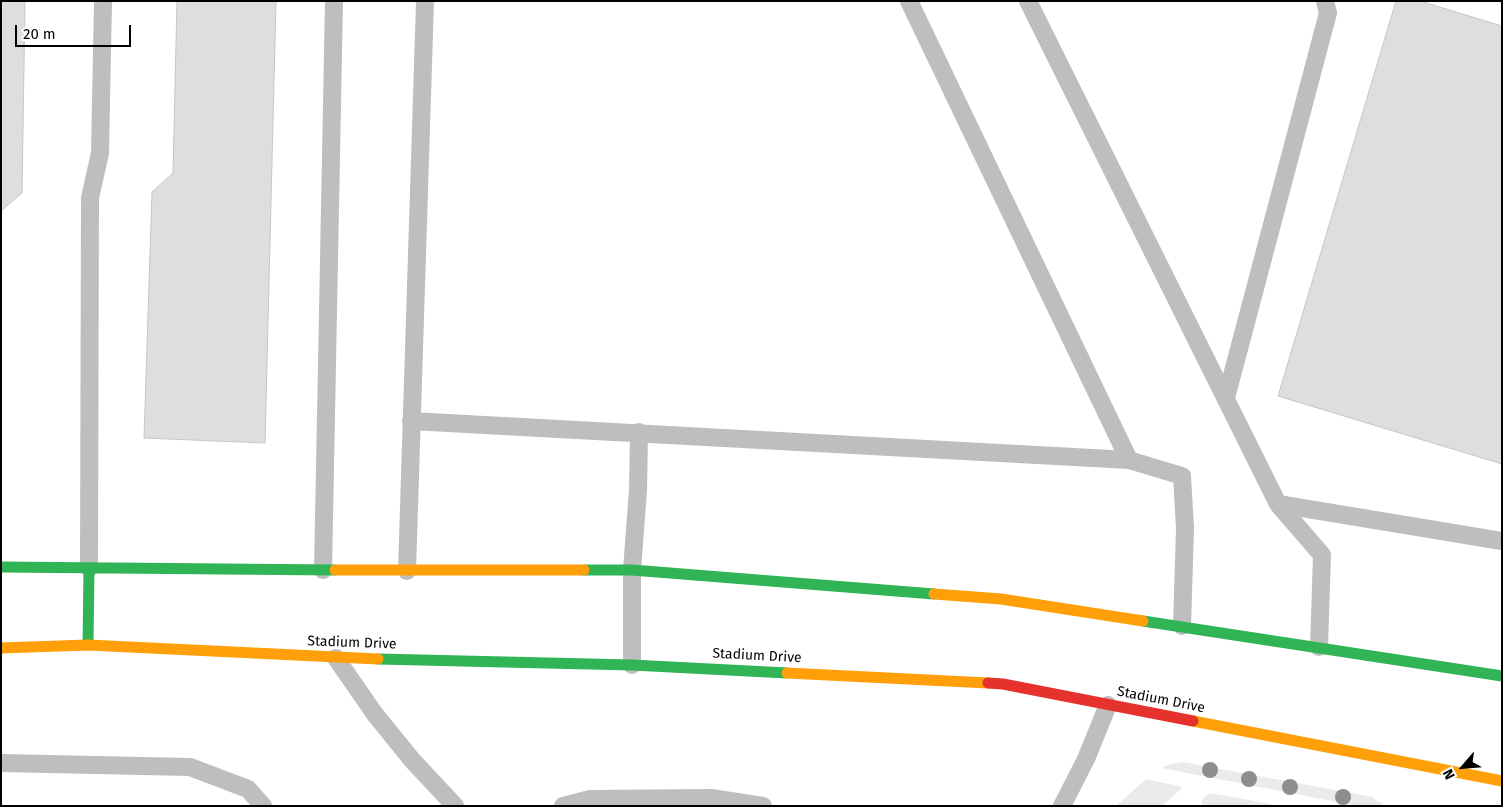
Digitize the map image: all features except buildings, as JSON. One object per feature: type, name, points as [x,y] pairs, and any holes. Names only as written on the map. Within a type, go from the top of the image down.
[{"type":"main road","points":[[1,567],[632,570],[1001,599],[1502,676]]},
{"type":"main road","points":[[88,645],[89,568]]},
{"type":"main road","name":"Stadium Drive","points":[[1,648],[88,645],[336,658],[632,665],[1003,684],[1502,781]]},
{"type":"lane","points":[[89,568],[90,198],[100,153],[103,1]]},
{"type":"lane","points":[[323,570],[334,1]]},
{"type":"lane","points":[[407,570],[425,1]]},
{"type":"lane","points":[[909,1],[1129,460]]},
{"type":"lane","points":[[1028,1],[1278,504],[1322,555],[1319,647]]},
{"type":"lane","points":[[1226,398],[1328,13],[1325,1]]},
{"type":"lane","points":[[411,421],[1129,460],[1182,476],[1184,528],[1182,626]]},
{"type":"lane","points":[[632,665],[632,570],[638,490],[639,432]]},
{"type":"lane","points":[[1278,504],[1502,541]]},
{"type":"lane","points":[[336,658],[381,721],[412,760],[455,806]]},
{"type":"lane","points":[[1062,806],[1086,759],[1108,705]]},
{"type":"lane","points":[[1,763],[190,767],[248,789],[263,806]]},
{"type":"lane","points":[[563,806],[590,799],[711,798],[763,806]]},
{"type":"shaded area","points":[[1183,762],[1373,797],[1383,803],[1382,806],[1358,806],[1161,768]]},
{"type":"shaded area","points":[[1146,779],[1183,787],[1162,806],[1116,806]]},
{"type":"shaded area","points":[[1209,793],[1280,806],[1203,806],[1201,801]]},
{"type":"traffic: fast","points":[[1,567],[335,570]]},
{"type":"traffic: fast","points":[[88,645],[89,568]]},
{"type":"traffic: fast","points":[[584,570],[632,570],[934,594]]},
{"type":"traffic: fast","points":[[1143,621],[1502,676]]},
{"type":"traffic: fast","points":[[378,659],[632,665],[787,673]]},
{"type":"traffic: slow","points":[[335,570],[584,570]]},
{"type":"traffic: slow","points":[[934,594],[1001,599],[1143,621]]},
{"type":"traffic: slow","points":[[1,648],[88,645],[378,659]]},
{"type":"traffic: slow","points":[[787,673],[988,683]]},
{"type":"traffic: slow","points":[[1193,721],[1502,781]]},
{"type":"traffic: jam","points":[[988,683],[1003,684],[1193,721]]}]
